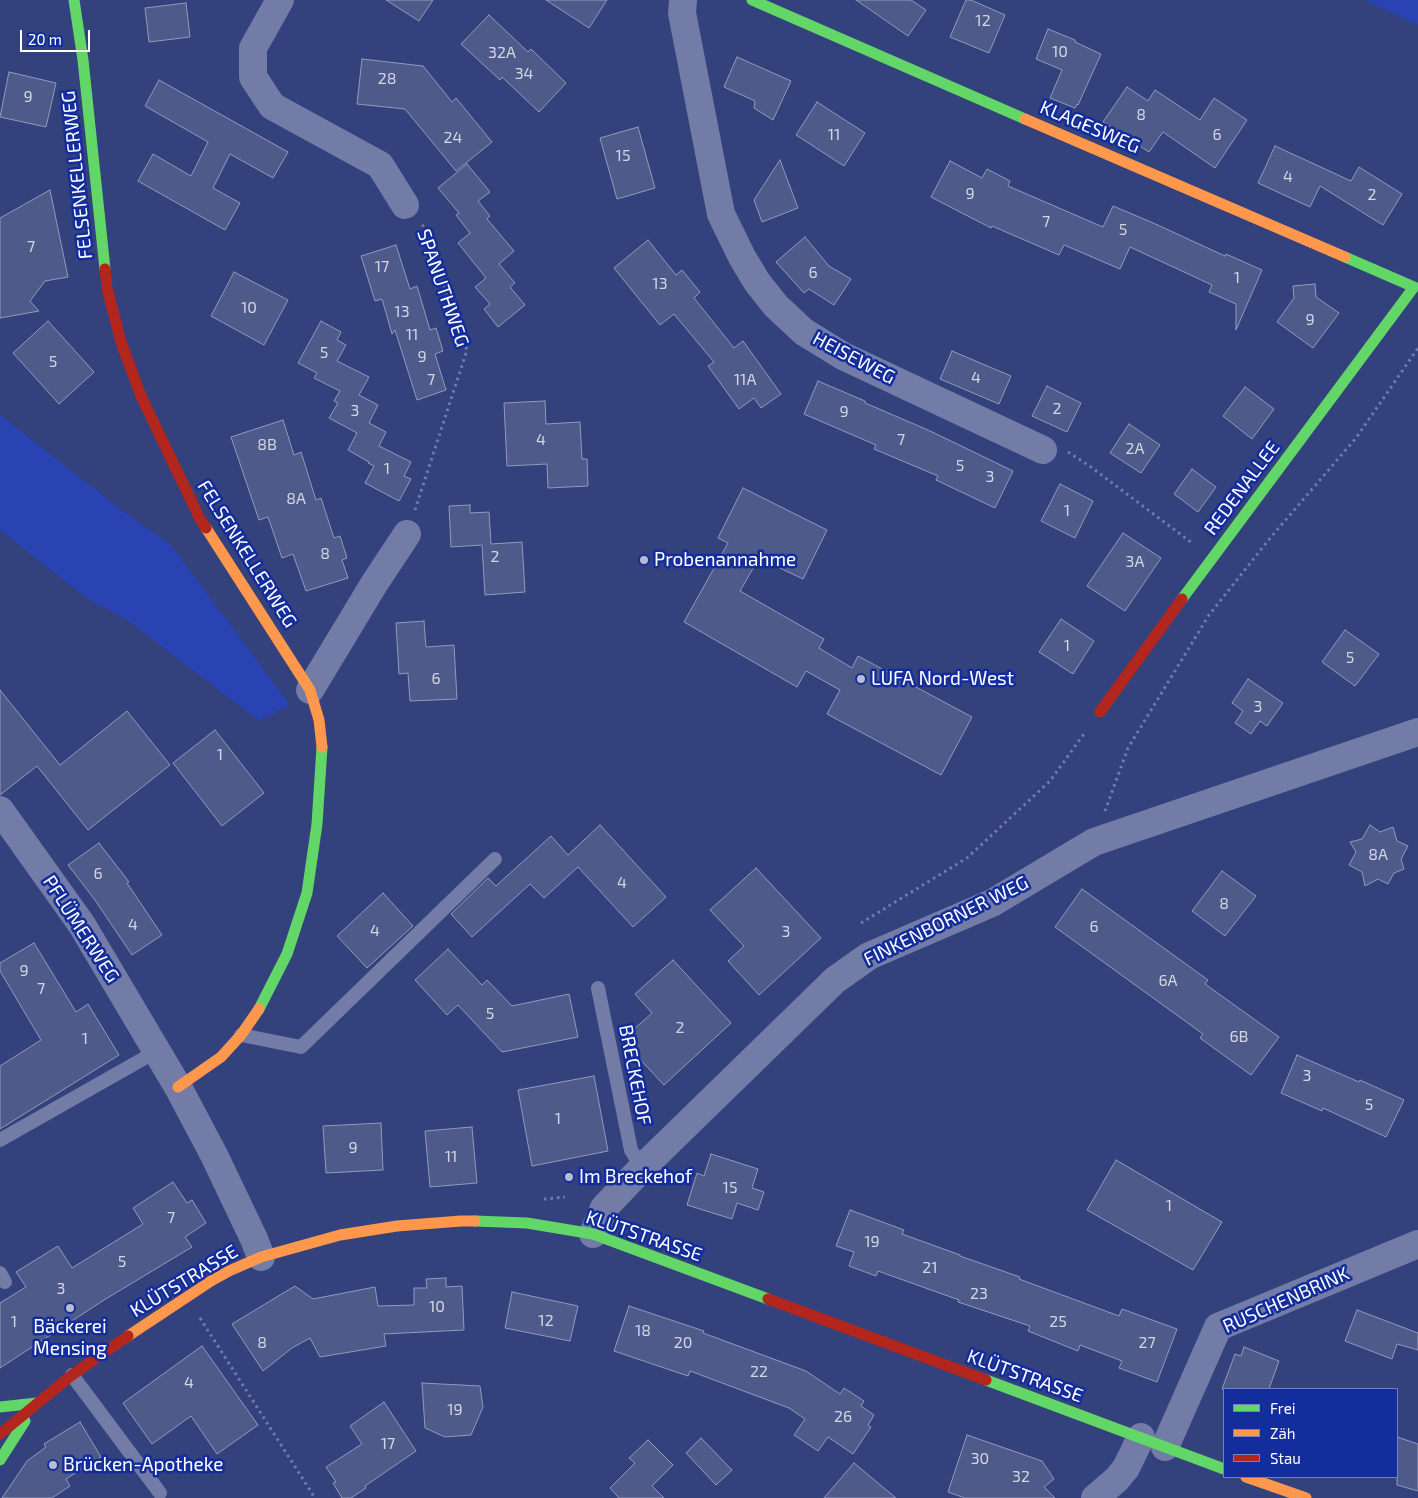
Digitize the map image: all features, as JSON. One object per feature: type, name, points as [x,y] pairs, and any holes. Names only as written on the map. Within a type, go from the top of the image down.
[{"type":"street","name":"FELSENKELLERWEG","points":[[74,0],[107,288],[121,342],[141,396],[200,519],[310,690],[319,720],[322,751],[317,824],[307,893],[287,954],[262,1005],[241,1035],[221,1057],[178,1087]]},
{"type":"street","points":[[280,0],[253,48],[253,77],[272,106],[380,165],[405,204]]},
{"type":"street","name":"HEISEWEG","points":[[683,0],[682,13],[721,214],[742,257],[757,282],[771,300],[804,332],[843,356],[1043,450]]},
{"type":"street","name":"KLAGESWEG","points":[[752,0],[1414,287]]},
{"type":"street","name":"REDENALLEE","points":[[1100,712],[1208,562],[1414,287]]},
{"type":"street","points":[[310,690],[374,584],[407,534]]},
{"type":"street","name":"FINKENBORNER WEG","points":[[593,1234],[604,1208],[642,1168],[835,980],[870,956],[992,903],[1094,842],[1418,732]]},
{"type":"street","name":"PFLÜMERWEG","points":[[0,810],[82,925],[158,1051],[214,1155],[261,1257]]},
{"type":"street","name":"KLÜTSTRASSE","points":[[0,1434],[72,1374],[203,1286],[229,1271],[261,1257],[340,1235],[397,1226],[462,1221],[527,1223],[593,1234],[1223,1469]]},
{"type":"street","name":"RUSCHENBRINK","points":[[1095,1498],[1117,1479],[1153,1442],[1218,1327],[1418,1244]]},
{"type":"street","points":[[0,1408],[37,1403]]},
{"type":"street","name":"KLÜTSTRASSE","points":[[0,1460],[37,1403]]},
{"type":"street","points":[[1249,1478],[1306,1498]]},
{"type":"lane","points":[[241,1035],[302,1047],[495,859]]},
{"type":"lane","name":"BRECKEHOF","points":[[598,988],[631,1150],[642,1168]]},
{"type":"lane","points":[[0,1140],[158,1051]]},
{"type":"lane","points":[[72,1374],[160,1493]]},
{"type":"path","name":"SPANUTHWEG","points":[[405,204],[424,224],[468,350],[407,534]]},
{"type":"path","points":[[1094,842],[1128,748],[1209,615],[1271,537],[1356,438],[1418,348]]},
{"type":"path","points":[[1043,450],[1064,450],[1091,467],[1190,541],[1208,562]]},
{"type":"path","points":[[861,923],[967,858],[1050,781],[1100,712]]},
{"type":"path","points":[[200,1317],[315,1498]]},
{"type":"shaded area","points":[[1365,0],[1418,0],[1418,25]]},
{"type":"shaded area","points":[[0,415],[127,514],[171,545],[290,705],[259,721],[130,622],[88,599],[0,530]]},
{"type":"building","points":[[386,0],[433,0],[419,21]]},
{"type":"building","points":[[546,0],[607,0],[589,28]]},
{"type":"building","points":[[856,0],[911,0],[926,10],[908,36]]},
{"type":"building","points":[[966,0],[971,0],[1005,15],[989,53],[950,37]]},
{"type":"building","points":[[186,3],[190,37],[149,42],[145,8]]},
{"type":"building","points":[[489,15],[528,52],[531,49],[566,83],[539,112],[502,77],[500,80],[461,44]]},
{"type":"building","points":[[1048,29],[1075,40],[1075,42],[1101,54],[1075,108],[1050,98],[1062,70],[1036,59]]},
{"type":"building","points":[[737,57],[791,81],[773,120],[754,108],[755,101],[724,87]]},
{"type":"building","points":[[362,59],[423,66],[452,102],[456,98],[492,142],[456,171],[405,109],[357,104]]},
{"type":"building","points":[[9,72],[56,83],[46,127],[0,117]]},
{"type":"building","points":[[159,80],[288,152],[273,178],[230,154],[213,188],[240,203],[225,230],[138,181],[153,154],[191,176],[208,142],[145,106]]},
{"type":"building","points":[[1127,87],[1148,101],[1155,90],[1200,120],[1214,98],[1247,120],[1215,168],[1163,132],[1149,152],[1103,122]]},
{"type":"building","points":[[817,102],[865,133],[844,166],[796,135]]},
{"type":"building","points":[[638,127],[655,188],[617,199],[600,138]]},
{"type":"building","points":[[1275,146],[1351,181],[1359,167],[1402,194],[1383,225],[1320,186],[1310,207],[1258,183]]},
{"type":"building","points":[[780,160],[798,208],[762,222],[754,200]]},
{"type":"building","points":[[950,161],[982,178],[987,169],[1010,181],[1008,186],[1103,227],[1113,206],[1225,256],[1226,254],[1262,270],[1236,330],[1236,304],[1209,292],[1212,285],[1130,247],[1120,269],[1064,245],[1059,255],[992,226],[991,228],[931,197]]},
{"type":"building","points":[[467,164],[490,192],[478,201],[490,216],[487,219],[514,251],[499,264],[515,283],[510,287],[525,305],[498,327],[484,309],[490,304],[475,287],[486,278],[458,243],[470,233],[456,215],[459,213],[438,188]]},
{"type":"building","points":[[50,190],[68,277],[45,281],[30,301],[39,311],[0,318],[0,218]]},
{"type":"building","points":[[805,237],[829,266],[851,279],[834,305],[809,289],[804,293],[776,262]]},
{"type":"building","points":[[648,240],[676,275],[682,270],[700,292],[694,298],[734,348],[743,341],[781,394],[761,408],[754,398],[739,409],[708,366],[714,362],[674,314],[660,325],[614,268]]},
{"type":"building","points":[[396,245],[410,289],[417,286],[430,330],[436,328],[443,351],[435,354],[446,390],[417,400],[395,330],[392,334],[382,299],[375,301],[361,256]]},
{"type":"building","points":[[234,272],[288,300],[264,345],[211,316]]},
{"type":"building","points":[[1315,284],[1316,297],[1339,313],[1313,348],[1277,322],[1294,298],[1293,286]]},
{"type":"building","points":[[48,321],[94,372],[59,404],[13,353]]},
{"type":"building","points":[[321,321],[341,332],[337,340],[346,345],[337,361],[369,377],[359,395],[378,405],[369,423],[386,432],[379,446],[411,462],[404,476],[411,479],[399,501],[365,483],[374,466],[348,450],[357,433],[329,418],[338,403],[334,401],[340,391],[314,378],[317,373],[298,363]]},
{"type":"building","points":[[952,351],[1011,376],[999,404],[940,379]]},
{"type":"building","points":[[818,381],[928,430],[1013,471],[995,508],[936,480],[938,476],[874,449],[876,445],[804,414]]},
{"type":"building","points":[[1047,386],[1081,403],[1067,432],[1032,416]]},
{"type":"building","points":[[1245,387],[1274,409],[1252,439],[1223,416]]},
{"type":"building","points":[[545,401],[546,424],[580,422],[582,459],[587,459],[588,486],[548,488],[547,464],[507,466],[504,403]]},
{"type":"building","points":[[283,420],[294,455],[301,452],[316,500],[321,498],[334,538],[340,536],[347,558],[342,560],[348,578],[306,591],[293,554],[282,558],[268,517],[259,520],[231,437]]},
{"type":"building","points":[[1129,424],[1160,445],[1141,473],[1110,453]]},
{"type":"building","points":[[1192,469],[1216,487],[1198,512],[1174,494]]},
{"type":"building","points":[[1060,484],[1093,501],[1075,538],[1041,521]]},
{"type":"building","name":"LUFA Nord-West","points":[[743,488],[827,530],[803,579],[759,558],[740,591],[824,639],[819,648],[852,668],[858,656],[972,717],[941,775],[827,714],[840,690],[806,671],[797,687],[684,622],[728,543],[718,538]]},
{"type":"building","points":[[470,505],[470,513],[489,512],[491,544],[522,542],[525,592],[485,595],[482,545],[451,547],[449,506]]},
{"type":"building","points":[[1123,533],[1161,558],[1125,611],[1087,586]]},
{"type":"building","points":[[1061,619],[1094,641],[1073,674],[1039,652]]},
{"type":"building","points":[[424,621],[426,647],[454,645],[457,699],[410,701],[408,673],[399,674],[396,623]]},
{"type":"building","points":[[1345,630],[1379,654],[1355,686],[1322,662]]},
{"type":"building","points":[[1248,679],[1283,703],[1267,726],[1260,721],[1251,734],[1235,723],[1243,711],[1232,703]]},
{"type":"building","points":[[0,690],[60,765],[127,711],[170,765],[88,830],[37,766],[0,795]]},
{"type":"building","points":[[215,730],[264,793],[222,826],[173,763]]},
{"type":"building","points":[[600,825],[666,897],[633,927],[578,867],[544,898],[530,884],[472,937],[451,914],[488,878],[496,886],[551,836],[568,855]]},
{"type":"building","points":[[1370,825],[1380,832],[1393,827],[1397,841],[1408,846],[1401,859],[1404,869],[1394,873],[1388,884],[1378,879],[1365,886],[1362,872],[1349,865],[1356,852],[1350,842],[1362,839]]},
{"type":"building","points":[[99,843],[129,882],[127,883],[162,935],[132,955],[95,900],[68,865]]},
{"type":"building","points":[[756,868],[821,938],[759,995],[728,961],[744,946],[710,910]]},
{"type":"building","points":[[1222,871],[1256,896],[1225,936],[1192,911]]},
{"type":"building","points":[[1082,889],[1208,980],[1205,984],[1279,1037],[1251,1075],[1200,1038],[1203,1034],[1055,927]]},
{"type":"building","points":[[383,893],[413,926],[367,968],[337,936]]},
{"type":"building","points":[[34,943],[76,1012],[88,1004],[119,1055],[0,1129],[0,1066],[41,1040],[0,971],[0,963]]},
{"type":"building","points":[[448,949],[482,985],[487,980],[512,1006],[569,994],[578,1037],[502,1052],[458,1005],[447,1015],[415,980]]},
{"type":"building","points":[[673,960],[731,1023],[664,1085],[622,1040],[652,1013],[635,994]]},
{"type":"building","points":[[1297,1055],[1404,1100],[1386,1137],[1323,1108],[1322,1111],[1281,1093]]},
{"type":"building","points":[[594,1076],[608,1151],[532,1166],[518,1090]]},
{"type":"building","points":[[381,1123],[383,1170],[326,1173],[323,1126]]},
{"type":"building","points":[[472,1127],[477,1183],[430,1187],[425,1131]]},
{"type":"building","points":[[711,1154],[758,1169],[752,1188],[764,1192],[758,1210],[737,1203],[732,1219],[687,1205],[697,1173],[704,1176]]},
{"type":"building","points":[[1116,1160],[1222,1222],[1193,1270],[1087,1210]]},
{"type":"building","points":[[173,1182],[187,1203],[192,1200],[206,1223],[185,1237],[192,1247],[104,1300],[0,1368],[0,1303],[26,1287],[16,1272],[58,1246],[72,1268],[143,1224],[133,1208]]},
{"type":"building","points":[[850,1210],[904,1230],[902,1234],[1119,1316],[1122,1309],[1177,1329],[1157,1382],[1119,1368],[1122,1361],[1080,1345],[1078,1351],[1028,1331],[1030,1326],[958,1302],[959,1300],[878,1271],[876,1276],[849,1266],[854,1252],[836,1246]]},
{"type":"building","points":[[446,1278],[446,1287],[462,1286],[464,1330],[384,1334],[386,1346],[320,1357],[310,1338],[292,1348],[263,1371],[232,1324],[295,1286],[313,1299],[375,1287],[378,1306],[414,1305],[414,1288],[427,1288],[426,1279]]},
{"type":"building","points":[[512,1292],[578,1306],[570,1341],[505,1328]]},
{"type":"building","points":[[629,1306],[704,1331],[703,1333],[806,1371],[840,1394],[844,1388],[864,1401],[861,1406],[874,1415],[868,1425],[871,1427],[853,1454],[828,1437],[818,1451],[794,1435],[805,1419],[789,1408],[690,1371],[688,1376],[614,1351]]},
{"type":"building","points":[[1357,1310],[1418,1333],[1418,1350],[1397,1344],[1392,1359],[1345,1341]]},
{"type":"building","points":[[202,1346],[258,1425],[217,1454],[191,1416],[152,1444],[123,1403]]},
{"type":"building","points":[[1244,1347],[1279,1361],[1269,1388],[1222,1389],[1235,1354],[1241,1356]]},
{"type":"building","points":[[422,1383],[480,1386],[483,1407],[471,1435],[445,1437],[425,1428]]},
{"type":"building","points":[[384,1402],[416,1451],[365,1486],[366,1488],[351,1498],[342,1498],[333,1483],[336,1482],[326,1467],[362,1444],[350,1426]]},
{"type":"building","points":[[80,1422],[101,1457],[66,1479],[70,1486],[52,1498],[2,1498],[27,1461],[46,1447],[44,1444]]},
{"type":"building","points":[[967,1435],[1042,1461],[1054,1479],[1044,1487],[1055,1498],[965,1498],[948,1492]]},
{"type":"building","points":[[1398,1437],[1418,1444],[1418,1491],[1397,1485]]},
{"type":"building","points":[[701,1438],[732,1470],[716,1485],[686,1453]]},
{"type":"building","points":[[648,1440],[673,1465],[652,1486],[664,1498],[619,1498],[610,1488],[635,1463],[629,1458]]},
{"type":"building","points":[[854,1463],[896,1498],[824,1498]]},
{"type":"traffic: fast","points":[[74,0],[83,60],[105,269]]},
{"type":"traffic: fast","points":[[752,0],[1025,119]]},
{"type":"traffic: fast","points":[[1182,599],[1414,287],[1345,257]]},
{"type":"traffic: fast","points":[[259,1009],[287,954],[307,893],[317,824],[322,747]]},
{"type":"traffic: fast","points":[[475,1221],[527,1223],[593,1234],[768,1299]]},
{"type":"traffic: fast","points":[[986,1380],[1223,1469]]},
{"type":"traffic: fast","points":[[0,1407],[37,1403]]},
{"type":"traffic: fast","points":[[0,1460],[25,1421]]},
{"type":"traffic: slow","points":[[1025,119],[1345,257]]},
{"type":"traffic: slow","points":[[206,528],[310,690],[319,720],[322,747]]},
{"type":"traffic: slow","points":[[178,1087],[221,1057],[241,1035],[259,1009]]},
{"type":"traffic: slow","points":[[128,1336],[211,1281],[261,1257],[340,1235],[397,1226],[475,1221]]},
{"type":"traffic: slow","points":[[1249,1478],[1306,1498]]},
{"type":"traffic: jam","points":[[105,269],[107,288],[121,342],[141,396],[206,528]]},
{"type":"traffic: jam","points":[[1100,712],[1182,599]]},
{"type":"traffic: jam","points":[[768,1299],[986,1380]]},
{"type":"traffic: jam","points":[[0,1434],[72,1375],[128,1336]]},
{"type":"place","name":"Probenannahme","points":[[644,560]]},
{"type":"place","name":"LUFA Nord-West","points":[[861,679]]},
{"type":"place","name":"Im Breckehof","points":[[569,1177]]},
{"type":"place","name":"Bäckerei Mensing","points":[[70,1308]]},
{"type":"place","name":"Brücken-Apotheke","points":[[53,1465]]}]
